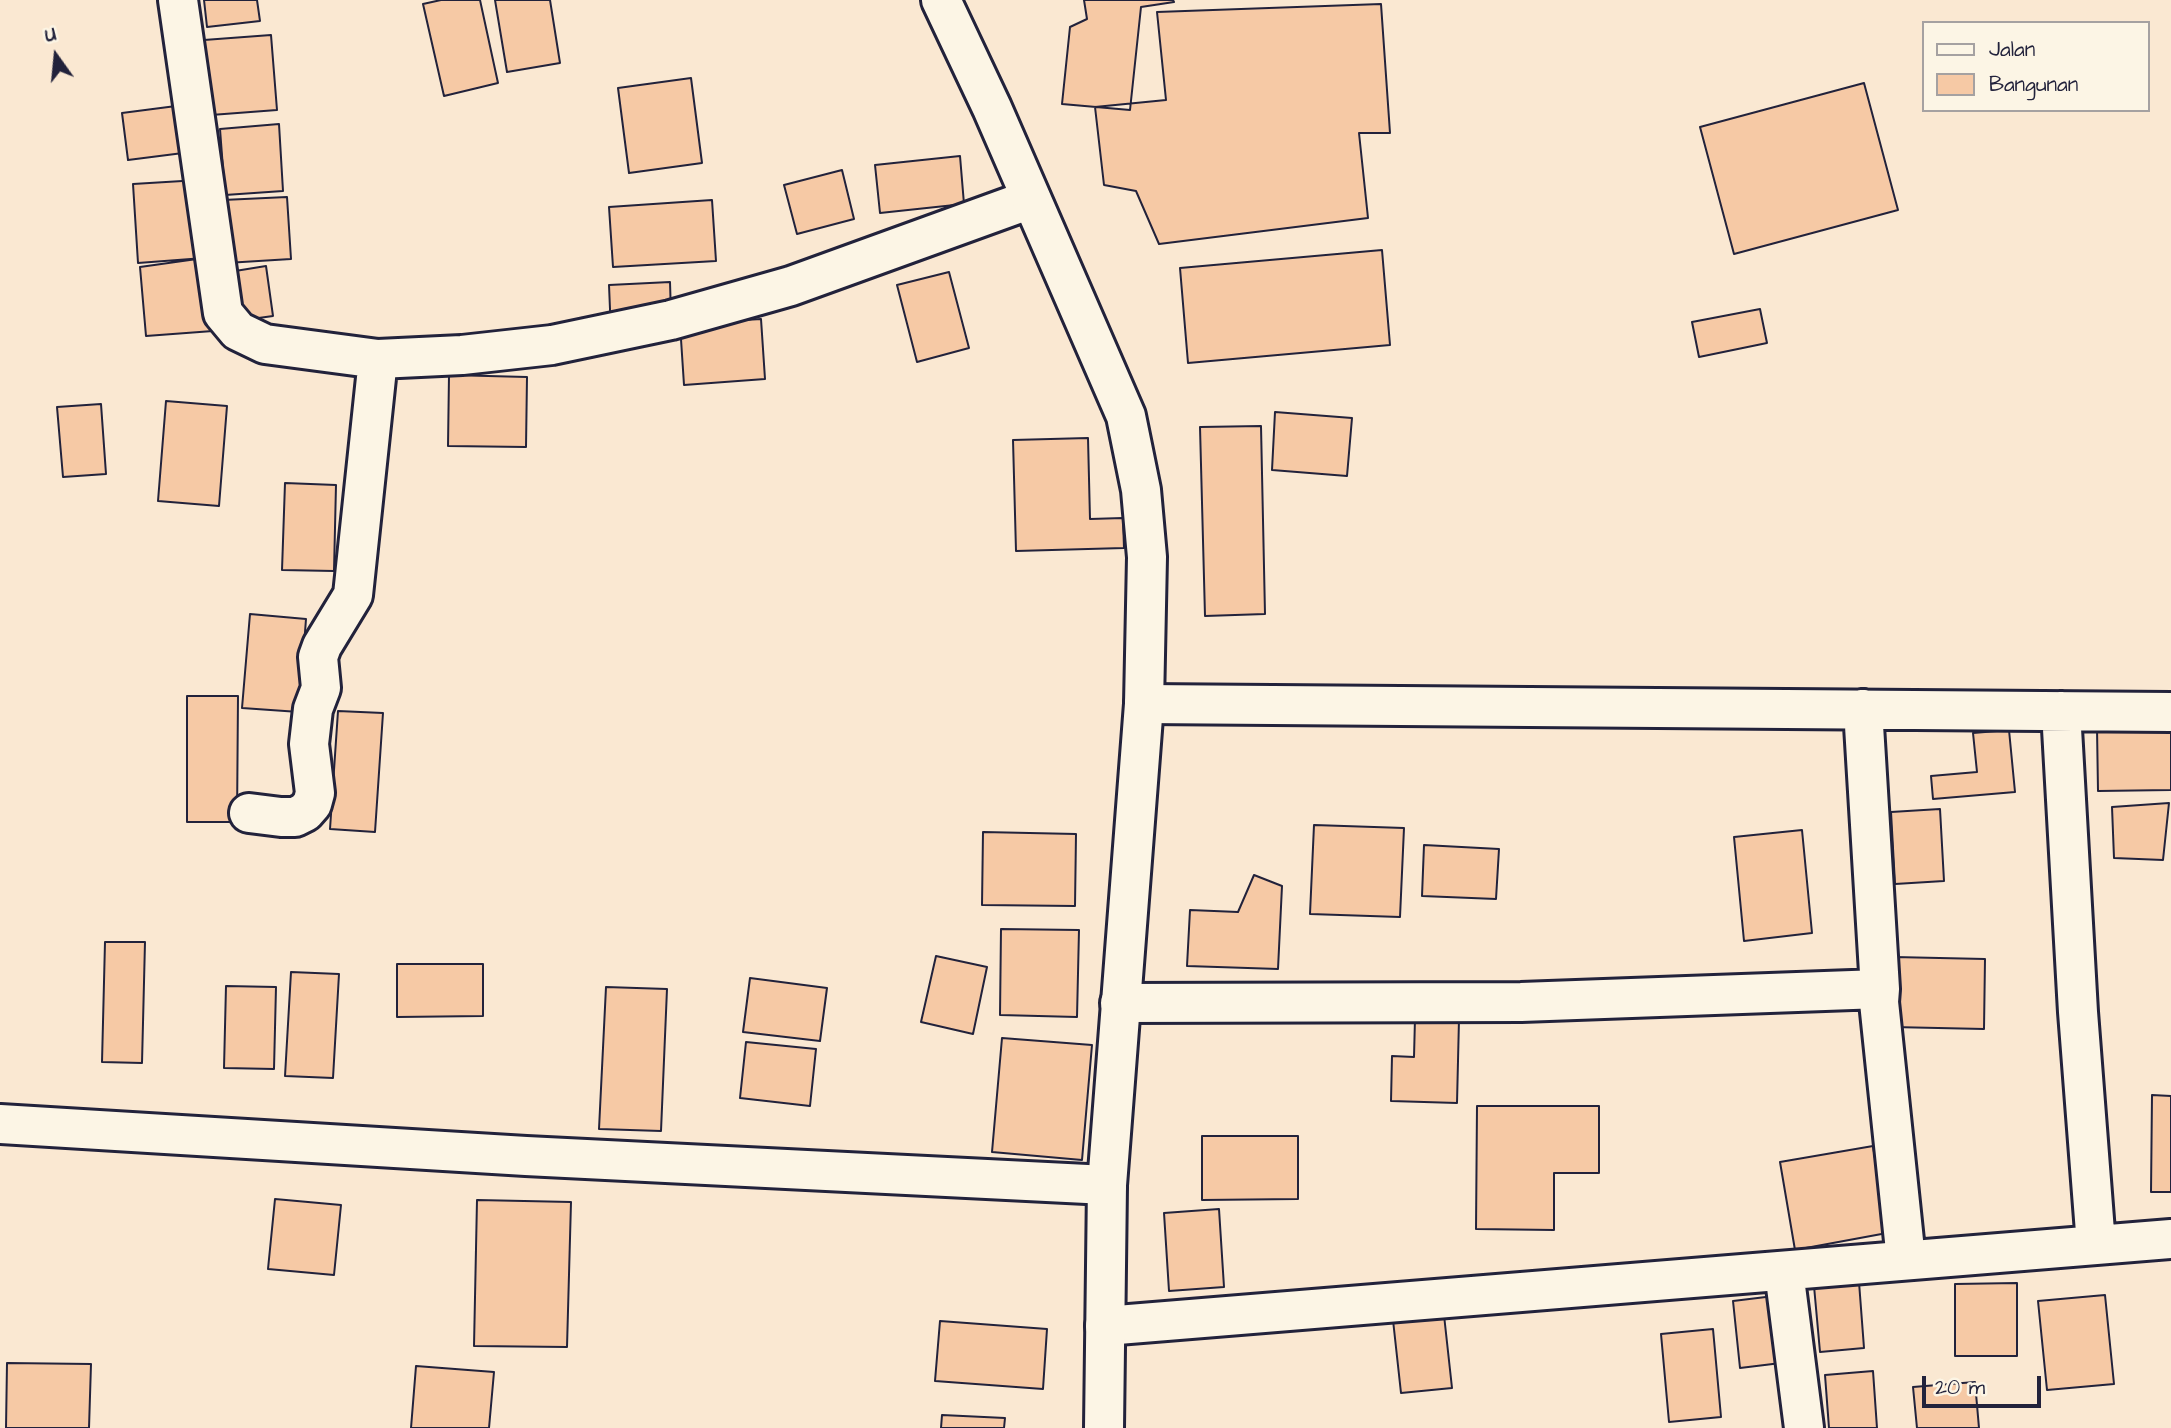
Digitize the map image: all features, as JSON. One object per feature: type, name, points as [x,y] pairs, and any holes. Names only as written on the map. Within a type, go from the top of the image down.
[{"type":"street","points":[[178,0],[223,313],[239,331],[265,344],[378,359],[462,355],[552,345],[671,320],[791,286],[1031,199]]},
{"type":"street","points":[[942,0],[1126,416],[1141,490],[1147,557],[1144,704],[1107,1185],[1104,1428]]},
{"type":"street","points":[[249,813],[295,817],[305,812],[312,804],[315,793],[309,744],[313,709],[321,688],[318,657],[354,594],[378,359]]},
{"type":"street","points":[[1144,704],[2171,712]]},
{"type":"street","points":[[1863,709],[1879,1002],[1906,1260]]},
{"type":"street","points":[[2061,711],[2078,1012],[2096,1245]]},
{"type":"street","points":[[1120,1003],[1521,1002],[1880,989]]},
{"type":"street","points":[[0,1124],[526,1156],[1107,1185]]},
{"type":"street","points":[[1105,1326],[2171,1239]]},
{"type":"street","points":[[1784,1270],[1804,1428]]},
{"type":"building","points":[[204,0],[257,0],[260,21],[207,27]]},
{"type":"building","points":[[441,0],[480,0],[498,83],[444,96],[423,4]]},
{"type":"building","points":[[495,0],[550,0],[560,63],[507,72]]},
{"type":"building","points":[[1084,0],[1174,2],[1141,7],[1130,110],[1062,104],[1070,27],[1087,19]]},
{"type":"building","points":[[1381,4],[1390,133],[1359,133],[1368,218],[1159,244],[1136,191],[1104,185],[1095,107],[1166,100],[1157,12]]},
{"type":"building","points":[[271,35],[277,110],[211,115],[204,40]]},
{"type":"building","points":[[691,78],[702,163],[629,173],[618,88]]},
{"type":"building","points":[[1864,83],[1898,210],[1734,254],[1700,127]]},
{"type":"building","points":[[176,106],[183,153],[128,160],[122,113]]},
{"type":"building","points":[[279,124],[283,191],[225,195],[220,129]]},
{"type":"building","points":[[960,156],[964,204],[880,213],[875,165]]},
{"type":"building","points":[[842,170],[854,219],[797,234],[784,185]]},
{"type":"building","points":[[199,180],[204,258],[138,263],[133,184]]},
{"type":"building","points":[[287,197],[291,259],[226,263],[223,200]]},
{"type":"building","points":[[712,200],[716,261],[613,267],[609,207]]},
{"type":"building","points":[[1382,250],[1390,345],[1188,363],[1180,268]]},
{"type":"building","points":[[204,258],[213,331],[146,336],[140,267]]},
{"type":"building","points":[[266,266],[273,316],[237,321],[229,272]]},
{"type":"building","points":[[949,272],[969,348],[917,362],[897,285]]},
{"type":"building","points":[[670,282],[671,315],[611,333],[609,285]]},
{"type":"building","points":[[1760,309],[1767,343],[1699,357],[1692,322]]},
{"type":"building","points":[[761,319],[765,379],[684,385],[680,324]]},
{"type":"building","points":[[449,375],[527,377],[526,447],[448,446]]},
{"type":"building","points":[[166,401],[227,406],[219,506],[158,501]]},
{"type":"building","points":[[101,404],[106,474],[63,477],[57,407]]},
{"type":"building","points":[[1275,412],[1352,418],[1347,476],[1272,470]]},
{"type":"building","points":[[1261,426],[1265,614],[1205,616],[1200,427]]},
{"type":"building","points":[[1088,438],[1090,519],[1123,518],[1124,548],[1016,551],[1013,440]]},
{"type":"building","points":[[285,483],[336,485],[334,571],[282,570]]},
{"type":"building","points":[[250,614],[306,619],[299,712],[242,708]]},
{"type":"building","points":[[187,696],[238,696],[237,822],[187,822]]},
{"type":"building","points":[[338,711],[383,713],[375,832],[330,829]]},
{"type":"building","points":[[2171,726],[2171,790],[2098,791],[2097,728]]},
{"type":"building","points":[[2009,730],[2015,792],[1933,799],[1931,776],[1977,772],[1973,733]]},
{"type":"building","points":[[2169,803],[2163,860],[2114,858],[2112,807]]},
{"type":"building","points":[[1940,809],[1944,881],[1895,884],[1891,812]]},
{"type":"building","points":[[1314,825],[1404,828],[1400,917],[1310,914]]},
{"type":"building","points":[[1802,830],[1812,933],[1744,941],[1734,837]]},
{"type":"building","points":[[983,832],[1076,834],[1075,906],[982,905]]},
{"type":"building","points":[[1424,845],[1499,849],[1496,899],[1422,896]]},
{"type":"building","points":[[1254,875],[1282,886],[1278,969],[1187,966],[1190,910],[1238,912]]},
{"type":"building","points":[[1001,929],[1079,930],[1077,1017],[1000,1015]]},
{"type":"building","points":[[105,942],[145,942],[142,1063],[102,1062]]},
{"type":"building","points":[[936,956],[987,967],[973,1034],[921,1022]]},
{"type":"building","points":[[1894,957],[1985,959],[1984,1029],[1892,1027]]},
{"type":"building","points":[[397,964],[483,964],[483,1016],[397,1017]]},
{"type":"building","points":[[291,972],[339,974],[333,1078],[285,1076]]},
{"type":"building","points":[[750,978],[827,988],[820,1041],[743,1032]]},
{"type":"building","points":[[226,986],[276,987],[274,1069],[224,1068]]},
{"type":"building","points":[[606,987],[667,989],[661,1131],[599,1129]]},
{"type":"building","points":[[1415,1018],[1459,1019],[1457,1103],[1391,1101],[1392,1056],[1414,1057]]},
{"type":"building","points":[[1002,1038],[1092,1045],[1082,1160],[992,1152]]},
{"type":"building","points":[[746,1042],[816,1049],[810,1106],[740,1098]]},
{"type":"building","points":[[2152,1095],[2171,1096],[2171,1192],[2151,1192]]},
{"type":"building","points":[[1477,1106],[1599,1106],[1599,1173],[1554,1173],[1554,1230],[1476,1229]]},
{"type":"building","points":[[1202,1136],[1298,1136],[1298,1199],[1202,1200]]},
{"type":"building","points":[[1873,1146],[1887,1233],[1795,1250],[1780,1162]]},
{"type":"building","points":[[275,1199],[341,1205],[334,1275],[268,1269]]},
{"type":"building","points":[[477,1200],[571,1202],[567,1347],[474,1346]]},
{"type":"building","points":[[1219,1209],[1224,1287],[1169,1291],[1164,1213]]},
{"type":"building","points":[[1859,1282],[1864,1348],[1820,1352],[1814,1286]]},
{"type":"building","points":[[2017,1283],[2017,1356],[1955,1356],[1955,1284]]},
{"type":"building","points":[[2105,1295],[2114,1384],[2047,1390],[2038,1301]]},
{"type":"building","points":[[1774,1296],[1781,1363],[1740,1368],[1733,1301]]},
{"type":"building","points":[[1444,1315],[1452,1388],[1401,1393],[1393,1320]]},
{"type":"building","points":[[940,1321],[1047,1329],[1043,1389],[935,1381]]},
{"type":"building","points":[[1713,1329],[1721,1417],[1669,1422],[1661,1334]]},
{"type":"building","points":[[7,1363],[91,1364],[89,1428],[6,1428]]},
{"type":"building","points":[[416,1366],[494,1372],[489,1428],[411,1428]]},
{"type":"building","points":[[1873,1371],[1877,1428],[1829,1428],[1825,1375]]},
{"type":"building","points":[[1975,1382],[1979,1428],[1917,1428],[1913,1387]]},
{"type":"building","points":[[942,1415],[1005,1418],[1004,1428],[941,1428]]}]
